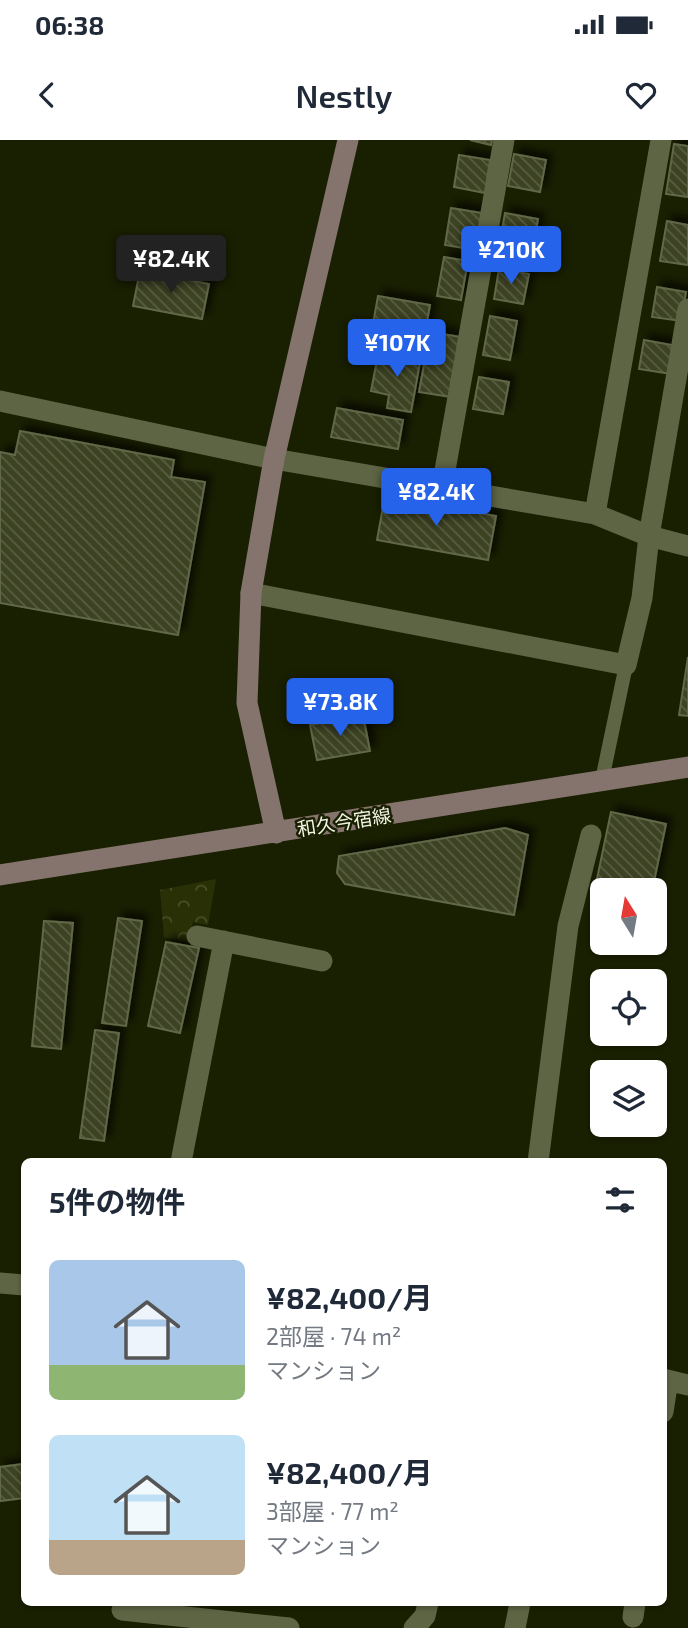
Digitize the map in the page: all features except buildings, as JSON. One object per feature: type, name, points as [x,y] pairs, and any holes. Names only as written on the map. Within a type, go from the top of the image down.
[{"type":"street","points":[[276,833],[247,703],[251,593],[274,459],[348,140]]},
{"type":"street","points":[[442,487],[504,140]]},
{"type":"street","points":[[595,514],[661,140]]},
{"type":"street","points":[[251,593],[626,665],[642,597],[649,536],[688,309]]},
{"type":"street","points":[[0,401],[274,459],[595,514],[649,536],[688,546]]},
{"type":"street","name":"和久今宿線","points":[[0,874],[688,767]]},
{"type":"street","points":[[539,1158],[568,926],[591,835]]},
{"type":"street","points":[[197,936],[323,961]]},
{"type":"street","points":[[182,1158],[224,941]]},
{"type":"street","points":[[0,1283],[21,1284]]},
{"type":"street","points":[[667,1400],[673,1381]]},
{"type":"street","points":[[414,1628],[425,1616],[427,1606]]},
{"type":"street","points":[[515,1628],[519,1606]]},
{"type":"street","points":[[122,1611],[289,1628]]},
{"type":"lane","points":[[602,780],[626,665]]},
{"type":"green space","points":[[216,879],[208,925],[193,922],[188,942],[164,937],[160,890]]}]
